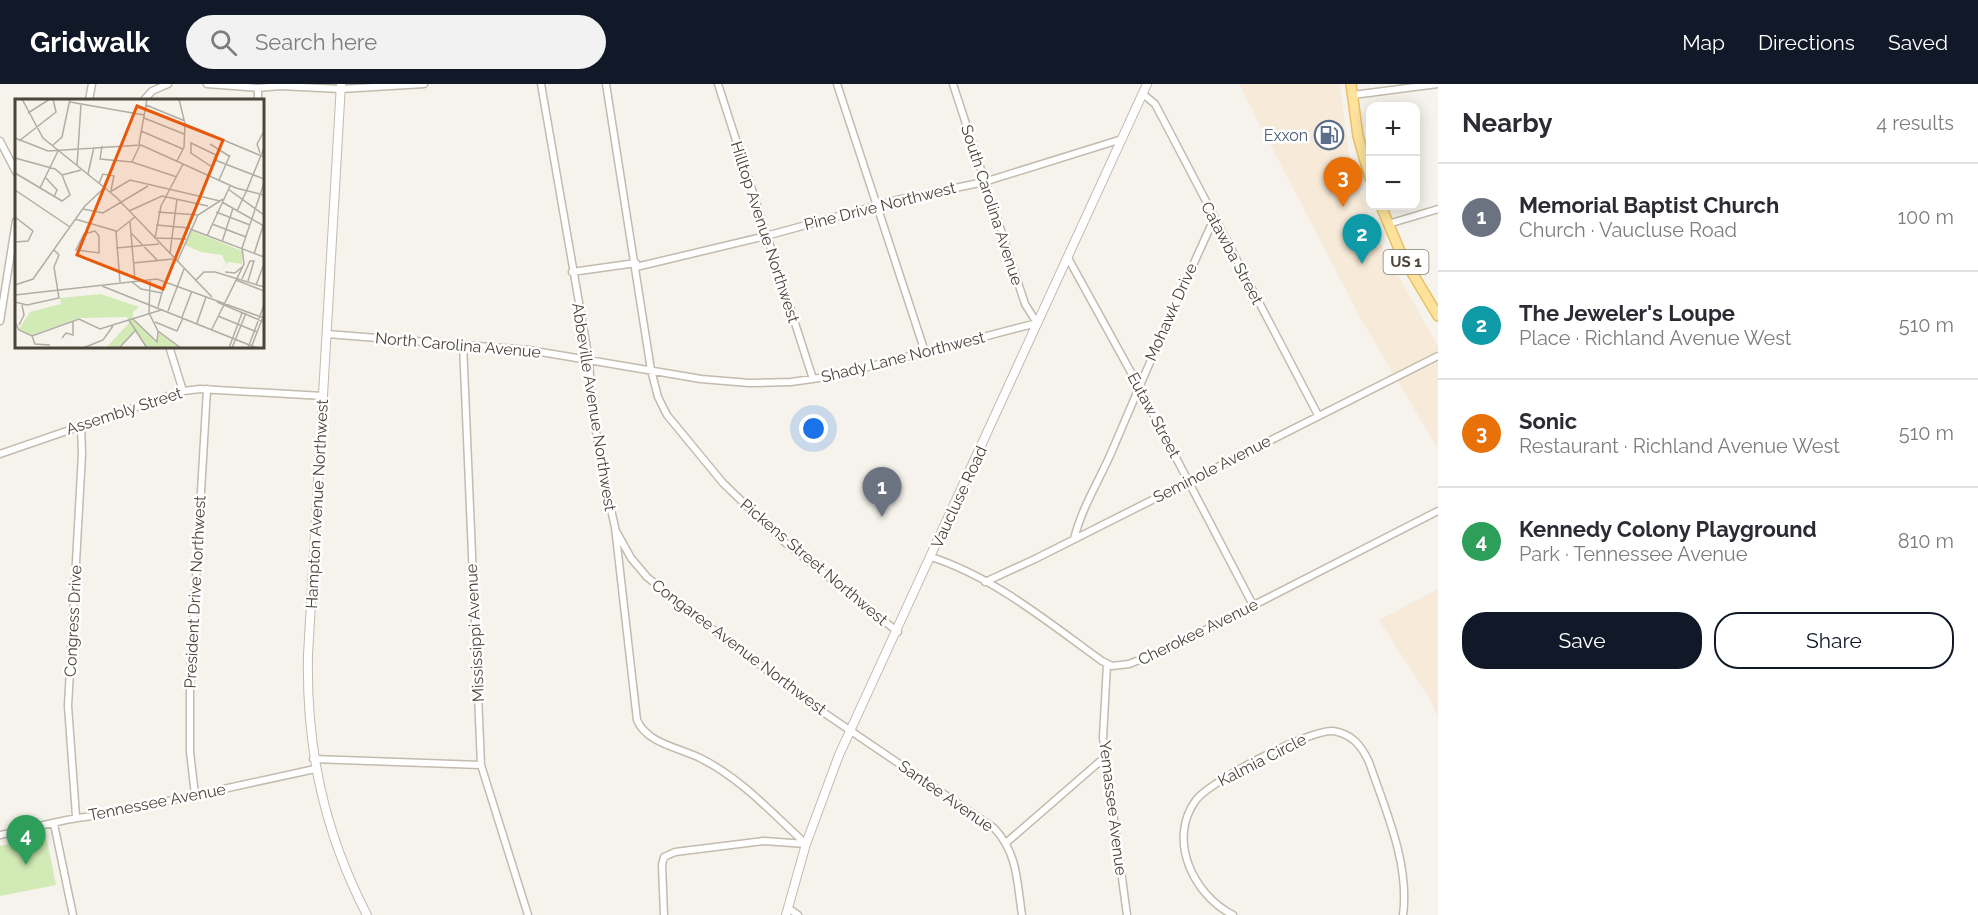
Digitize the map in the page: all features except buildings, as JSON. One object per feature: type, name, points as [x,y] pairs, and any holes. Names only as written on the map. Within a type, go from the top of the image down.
[{"type":"main road","points":[[1351,84],[1358,136],[1366,162]]},
{"type":"main road","name":"US 1","points":[[1383,210],[1402,256],[1438,316]]},
{"type":"street","points":[[89,99],[92,84]]},
{"type":"street","points":[[145,99],[152,91],[168,84]]},
{"type":"street","points":[[207,84],[258,88],[424,84]]},
{"type":"street","name":"Abbeville Avenue Northwest","points":[[541,84],[589,360],[593,412],[615,527],[634,706],[642,729],[651,738],[675,747],[732,776],[806,844]]},
{"type":"street","name":"Pickens Street Northwest","points":[[606,84],[651,370],[658,397],[667,415],[723,483],[782,540],[898,632]]},
{"type":"street","name":"Hilltop Avenue Northwest","points":[[717,84],[813,379]]},
{"type":"street","points":[[837,84],[875,206],[925,352]]},
{"type":"street","name":"South Carolina Avenue","points":[[953,84],[1025,304],[1037,323]]},
{"type":"street","name":"Vaucluse Road","points":[[787,912],[806,844],[829,780],[1147,84]]},
{"type":"street","points":[[1353,95],[1438,84]]},
{"type":"street","name":"Hampton Avenue Northwest","points":[[341,86],[308,655],[308,711],[315,769],[337,850],[367,915]]},
{"type":"street","points":[[258,88],[258,99]]},
{"type":"street","name":"Catawba Street","points":[[1143,94],[1155,104],[1318,415]]},
{"type":"street","name":"Pine Drive Northwest","points":[[572,272],[636,265],[766,236],[875,206],[984,182],[1122,139]]},
{"type":"street","points":[[0,141],[15,170]]},
{"type":"street","points":[[1388,224],[1438,209]]},
{"type":"street","name":"Mohawk Drive","points":[[1074,539],[1080,516],[1111,453],[1138,385],[1214,219]]},
{"type":"street","points":[[0,321],[15,227]]},
{"type":"street","name":"Eutaw Street","points":[[1068,258],[1138,385],[1253,605]]},
{"type":"street","name":"Shady Lane Northwest","points":[[589,360],[749,383],[813,379],[850,373],[1037,323]]},
{"type":"street","name":"North Carolina Avenue","points":[[327,334],[463,344],[589,360]]},
{"type":"street","name":"Mississippi Avenue","points":[[463,344],[481,765],[528,915]]},
{"type":"street","points":[[170,348],[183,390]]},
{"type":"street","name":"Seminole Avenue","points":[[985,582],[1438,356]]},
{"type":"street","name":"Assembly Street","points":[[0,454],[183,390],[207,389],[323,396]]},
{"type":"street","name":"President Drive Northwest","points":[[195,795],[190,752],[189,681],[207,389]]},
{"type":"street","name":"Congress Drive","points":[[76,816],[68,706],[82,454],[81,425]]},
{"type":"street","name":"Cherokee Avenue","points":[[1107,664],[1120,666],[1140,661],[1438,511]]},
{"type":"street","name":"Congaree Avenue Northwest","points":[[615,527],[631,558],[647,576],[699,618],[851,731]]},
{"type":"street","points":[[932,557],[985,582],[1107,664]]},
{"type":"street","name":"Yemassee Avenue","points":[[1107,664],[1103,738],[1127,915]]},
{"type":"street","name":"Santee Avenue","points":[[851,731],[987,822],[1006,842],[1015,863],[1022,915]]},
{"type":"street","name":"Kalmia Circle","points":[[1233,915],[1206,897],[1189,865],[1184,834],[1193,804],[1209,787],[1233,773],[1299,739],[1326,731],[1353,739],[1363,748],[1369,762],[1399,858],[1404,889],[1403,915]]},
{"type":"street","points":[[1006,842],[1105,758]]},
{"type":"street","points":[[313,759],[481,765]]},
{"type":"street","name":"Tennessee Avenue","points":[[0,835],[54,824],[76,816],[104,815],[315,769]]},
{"type":"street","points":[[54,824],[73,915]]},
{"type":"street","points":[[664,915],[662,865],[664,857],[675,852],[764,841],[806,844]]},
{"type":"street","points":[[787,912],[798,915]]},
{"type":"shaded area","points":[[1239,84],[1340,84],[1348,149],[1366,210],[1380,243],[1438,346],[1438,449],[1362,321]]},
{"type":"shaded area","points":[[1438,589],[1438,718],[1431,701],[1379,620]]},
{"type":"green space","points":[[46,836],[56,885],[0,896],[0,846]]},
{"type":"place","name":"Exxon","points":[[1329,135]]},
{"type":"place","name":"Sonic","points":[[1343,207]]},
{"type":"place","name":"The Jeweler's Loupe","points":[[1362,264]]},
{"type":"place","name":"Memorial Baptist Church","points":[[882,517]]},
{"type":"place","name":"Kennedy Colony Playground","points":[[26,865]]}]
